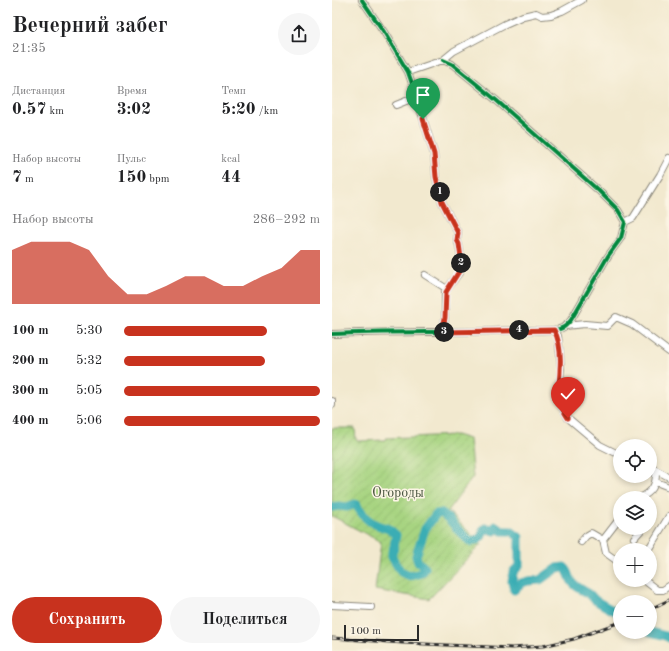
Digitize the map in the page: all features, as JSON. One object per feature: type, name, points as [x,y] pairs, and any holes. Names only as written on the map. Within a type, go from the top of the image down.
[{"type":"street","points":[[362,0],[384,32],[408,72],[434,154],[436,177],[442,202],[458,233],[457,240],[459,244],[461,268],[446,292],[445,318],[442,332]]},
{"type":"street","points":[[408,72],[443,60],[450,56],[454,51],[523,16],[536,13],[542,16],[551,15],[582,0]]},
{"type":"street","points":[[443,60],[452,64],[496,100],[582,175],[618,210],[625,222],[621,238],[608,256],[571,320],[565,326]]},
{"type":"street","points":[[396,105],[416,97]]},
{"type":"street","points":[[625,222],[633,218],[669,158]]},
{"type":"street","points":[[425,275],[447,289]]},
{"type":"street","points":[[332,334],[367,332],[554,330],[565,326],[584,324],[607,326],[616,317],[632,324],[669,352]]},
{"type":"street","points":[[554,330],[558,336],[560,354],[560,402],[568,418],[600,445],[613,452]]},
{"type":"street","points":[[657,471],[669,477]]},
{"type":"street","points":[[657,482],[669,487]]},
{"type":"street","points":[[652,543],[669,516]]},
{"type":"street","points":[[603,540],[613,527]]},
{"type":"street","points":[[580,542],[591,533],[603,540],[606,553],[613,558]]},
{"type":"street","points":[[634,538],[637,535]]},
{"type":"street","points":[[653,587],[657,590],[663,590],[669,586]]},
{"type":"street","points":[[332,605],[371,607]]},
{"type":"green space","name":"Огороды","points":[[332,428],[355,428],[356,440],[358,441],[385,440],[386,438],[456,435],[469,439],[473,477],[448,511],[481,544],[429,599],[375,590],[381,542],[332,516]]},
{"type":"waterway","points":[[332,507],[347,507],[355,504],[370,521],[389,529],[395,534],[392,557],[401,572],[409,576],[422,573],[425,568],[418,562],[416,556],[425,529],[436,514],[442,513],[471,542],[481,537],[485,528],[494,531],[496,526],[502,531],[511,531],[519,537],[519,566],[513,572],[512,582],[514,590],[521,583],[540,580],[557,568],[564,567],[568,571],[571,581],[576,586],[588,593],[601,604],[613,610]]},
{"type":"waterway","points":[[657,634],[669,638]]},
{"type":"railway","points":[[657,606],[669,600]]},
{"type":"railway","points":[[332,638],[512,648],[543,646],[574,639],[613,625]]},
{"type":"cycle path","points":[[362,0],[384,32],[408,72],[434,154],[436,177],[442,202],[458,233],[457,240],[461,258],[461,268],[445,292],[445,318],[443,331]]},
{"type":"cycle path","points":[[332,334],[556,330],[565,326],[571,320],[608,256],[621,238],[625,222],[618,210],[599,191],[496,100],[452,64],[443,60]]},
{"type":"route","points":[[423,119],[434,154],[436,177],[442,202],[458,233],[457,240],[461,258],[461,268],[446,292],[445,318],[442,332],[554,330],[558,336],[560,354],[560,402],[568,418]]}]
